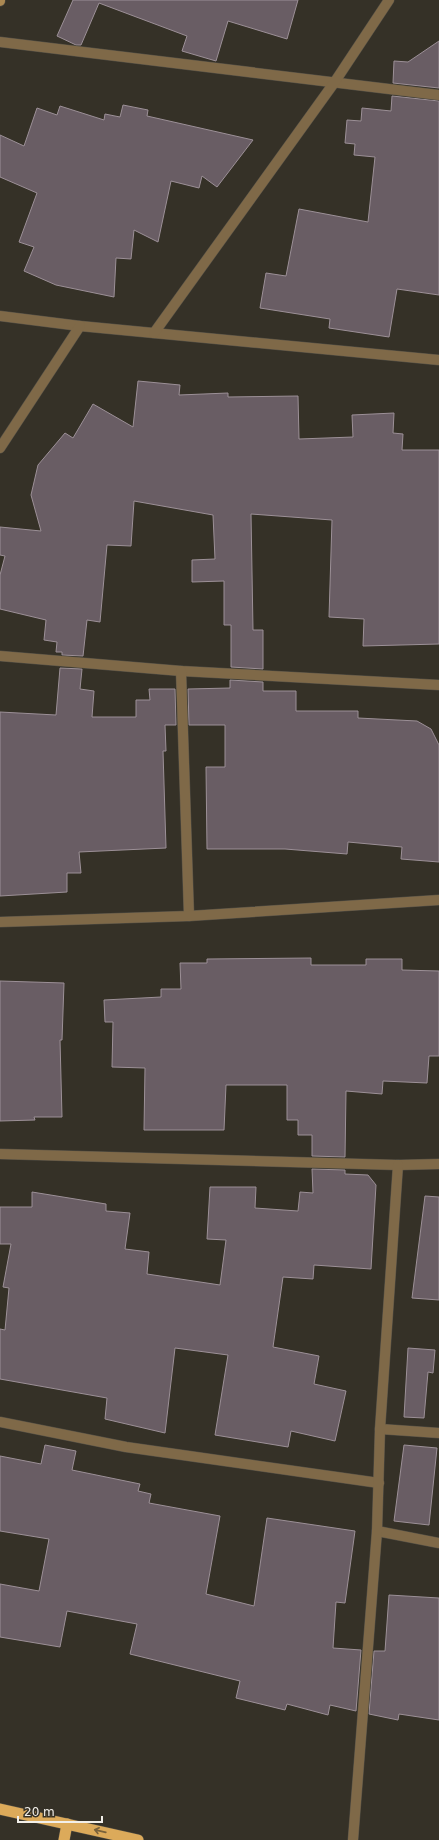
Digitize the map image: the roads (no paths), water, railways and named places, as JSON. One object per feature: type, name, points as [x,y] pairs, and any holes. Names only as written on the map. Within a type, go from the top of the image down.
[{"type":"highway","points":[[0,1809],[138,1840]]},
{"type":"highway","points":[[64,1840],[67,1824]]},
{"type":"street","points":[[154,333],[334,82],[389,0]]},
{"type":"street","points":[[0,42],[439,95]]},
{"type":"street","points":[[0,316],[80,326],[439,360]]},
{"type":"street","points":[[0,448],[80,326]]},
{"type":"street","points":[[0,656],[181,671],[439,685]]},
{"type":"street","points":[[181,671],[189,916]]},
{"type":"street","points":[[0,922],[189,916],[439,900]]},
{"type":"street","points":[[0,1154],[398,1165],[439,1164]]},
{"type":"street","points":[[353,1840],[377,1531],[380,1429],[398,1165]]},
{"type":"street","points":[[0,1422],[126,1447],[379,1483]]},
{"type":"street","points":[[380,1429],[439,1433]]},
{"type":"street","points":[[377,1531],[439,1543]]}]
